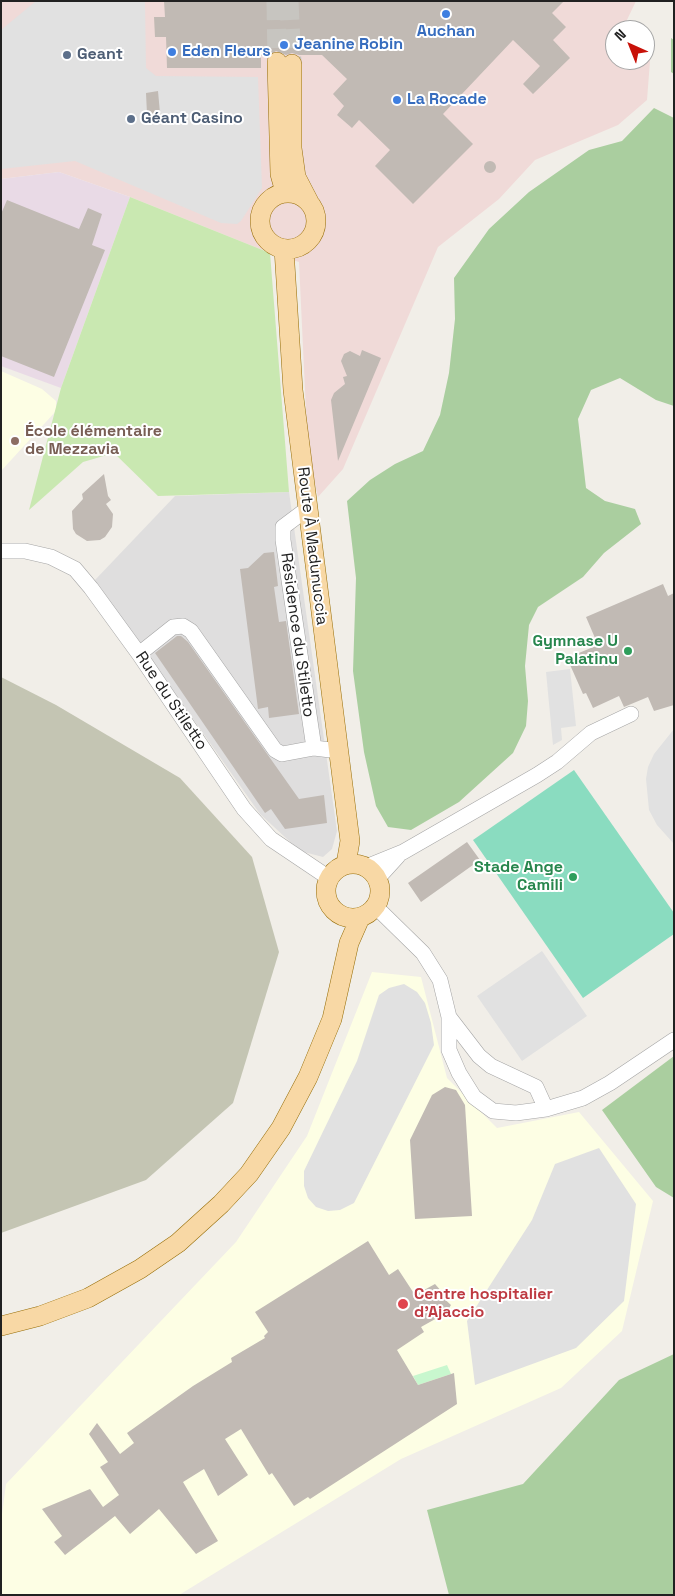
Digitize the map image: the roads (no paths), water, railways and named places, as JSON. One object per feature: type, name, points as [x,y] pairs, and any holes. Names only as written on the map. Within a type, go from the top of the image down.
[{"type":"main road","points":[[285,192],[280,174],[285,62],[296,177],[310,202],[316,217],[313,234],[301,246],[284,249],[271,244],[262,234],[259,220],[262,207],[272,197],[285,192],[298,194],[310,202]]},
{"type":"main road","name":"Route À Madunuccia","points":[[284,249],[293,390],[307,509],[350,841],[363,868]]},
{"type":"main road","points":[[363,868],[381,893],[376,907],[351,917],[335,911],[326,896],[329,878],[334,872],[363,868]]},
{"type":"main road","points":[[1,1326],[40,1316],[88,1298],[140,1269],[178,1243],[221,1204],[250,1174],[281,1128],[308,1077],[332,1019],[349,943],[351,917]]},
{"type":"street","name":"Résidence du Stiletto","points":[[307,509],[283,527],[314,748]]},
{"type":"street","name":"Rue du Stiletto","points":[[1,551],[25,551],[51,557],[75,569],[139,654],[244,809],[270,839],[329,878]]},
{"type":"street","points":[[139,654],[173,627],[183,626],[191,631],[275,750],[282,754],[314,748],[339,751]]},
{"type":"street","points":[[363,868],[403,852],[537,775],[557,762],[591,733],[631,714]]},
{"type":"street","points":[[376,907],[423,953],[440,980],[449,1017],[449,1050],[459,1073],[474,1097],[493,1111],[516,1113],[546,1109],[575,1101],[603,1087],[674,1040]]},
{"type":"street","points":[[449,1017],[479,1056],[491,1066],[536,1087],[546,1109]]},
{"type":"tunnel","points":[[276,1],[277,62]]},
{"type":"tunnel","points":[[289,1],[292,64]]},
{"type":"place","name":"Auchan","points":[[446,14]]},
{"type":"place","name":"Jeanine Robin","points":[[284,45]]},
{"type":"place","name":"Eden Fleurs","points":[[172,52]]},
{"type":"place","name":"Geant","points":[[67,55]]},
{"type":"place","name":"La Rocade","points":[[397,100]]},
{"type":"place","name":"Géant Casino","points":[[131,119]]},
{"type":"place","name":"École élémentaire de Mezzavia","points":[[15,441]]},
{"type":"place","name":"Gymnase U Palatinu","points":[[628,651]]},
{"type":"place","name":"Stade Ange Camili","points":[[573,877]]},
{"type":"place","name":"Centre hospitalier d'Ajaccio","points":[[403,1304]]}]
